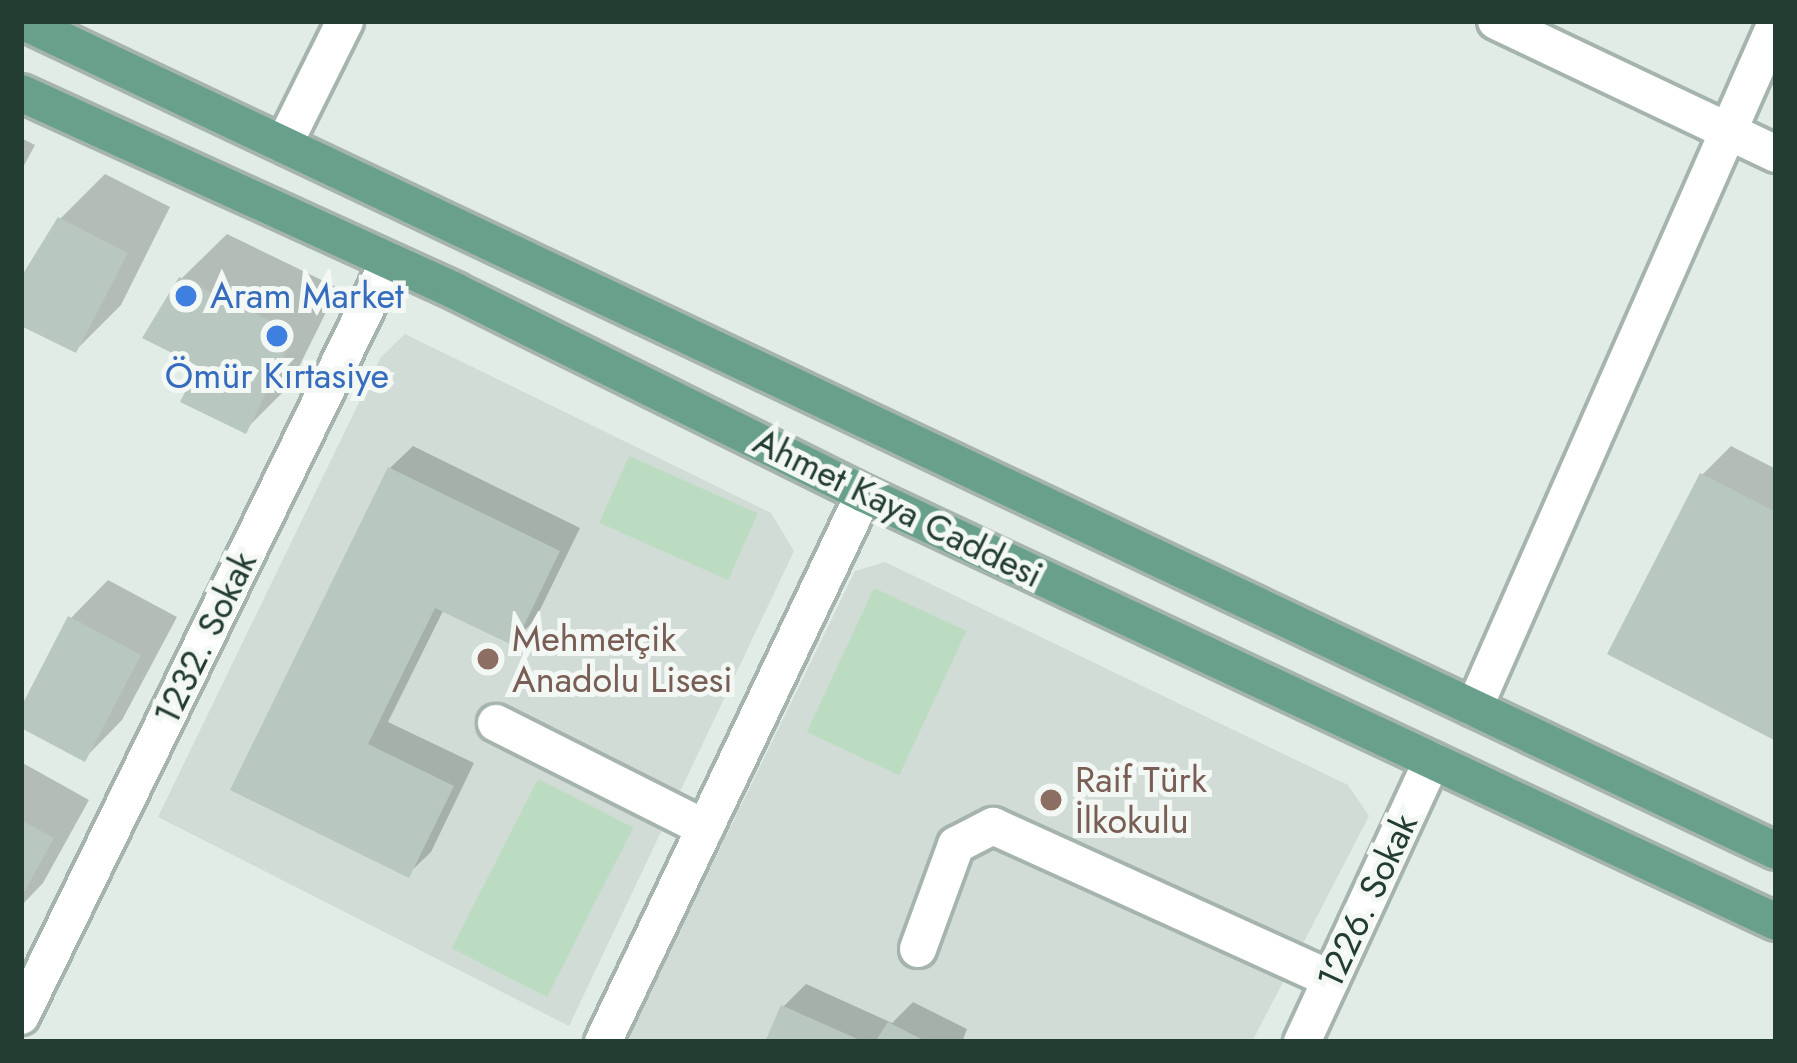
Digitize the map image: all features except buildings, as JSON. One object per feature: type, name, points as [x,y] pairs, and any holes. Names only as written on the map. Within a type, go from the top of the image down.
[{"type":"main road","points":[[22,21],[1776,851]]},
{"type":"main road","name":"Ahmet Kaya Caddesi","points":[[21,93],[389,261],[864,494],[1776,922]]},
{"type":"street","points":[[284,144],[345,21]]},
{"type":"street","points":[[1496,21],[1776,154]]},
{"type":"street","points":[[1474,708],[1776,23]]},
{"type":"street","name":"1232. Sokak","points":[[21,1016],[389,261]]},
{"type":"street","points":[[603,1042],[864,494]]},
{"type":"street","points":[[496,724],[705,828]]},
{"type":"street","name":"1226. Sokak","points":[[1302,1042],[1432,761]]},
{"type":"street","points":[[918,949],[956,845],[993,826],[1331,980]]},
{"type":"street","points":[[21,1037],[32,1042]]},
{"type":"shaded area","name":"Mehmetçik Anadolu Lisesi","points":[[405,334],[771,513],[794,551],[569,1026],[158,817],[381,357]]},
{"type":"shaded area","name":"Raif Türk İlkokulu","points":[[885,562],[1348,785],[1369,816],[1252,1042],[626,1042],[855,571]]},
{"type":"green space","points":[[629,456],[758,513],[728,580],[599,523]]},
{"type":"green space","points":[[874,588],[966,631],[899,775],[807,732]]},
{"type":"green space","points":[[538,779],[633,828],[547,997],[452,948]]},
{"type":"place","name":"Aram Market","points":[[186,296]]},
{"type":"place","name":"Ömür Kırtasiye","points":[[277,336]]},
{"type":"place","name":"Mehmetçik Anadolu Lisesi","points":[[488,659]]},
{"type":"place","name":"Raif Türk İlkokulu","points":[[1051,800]]}]
